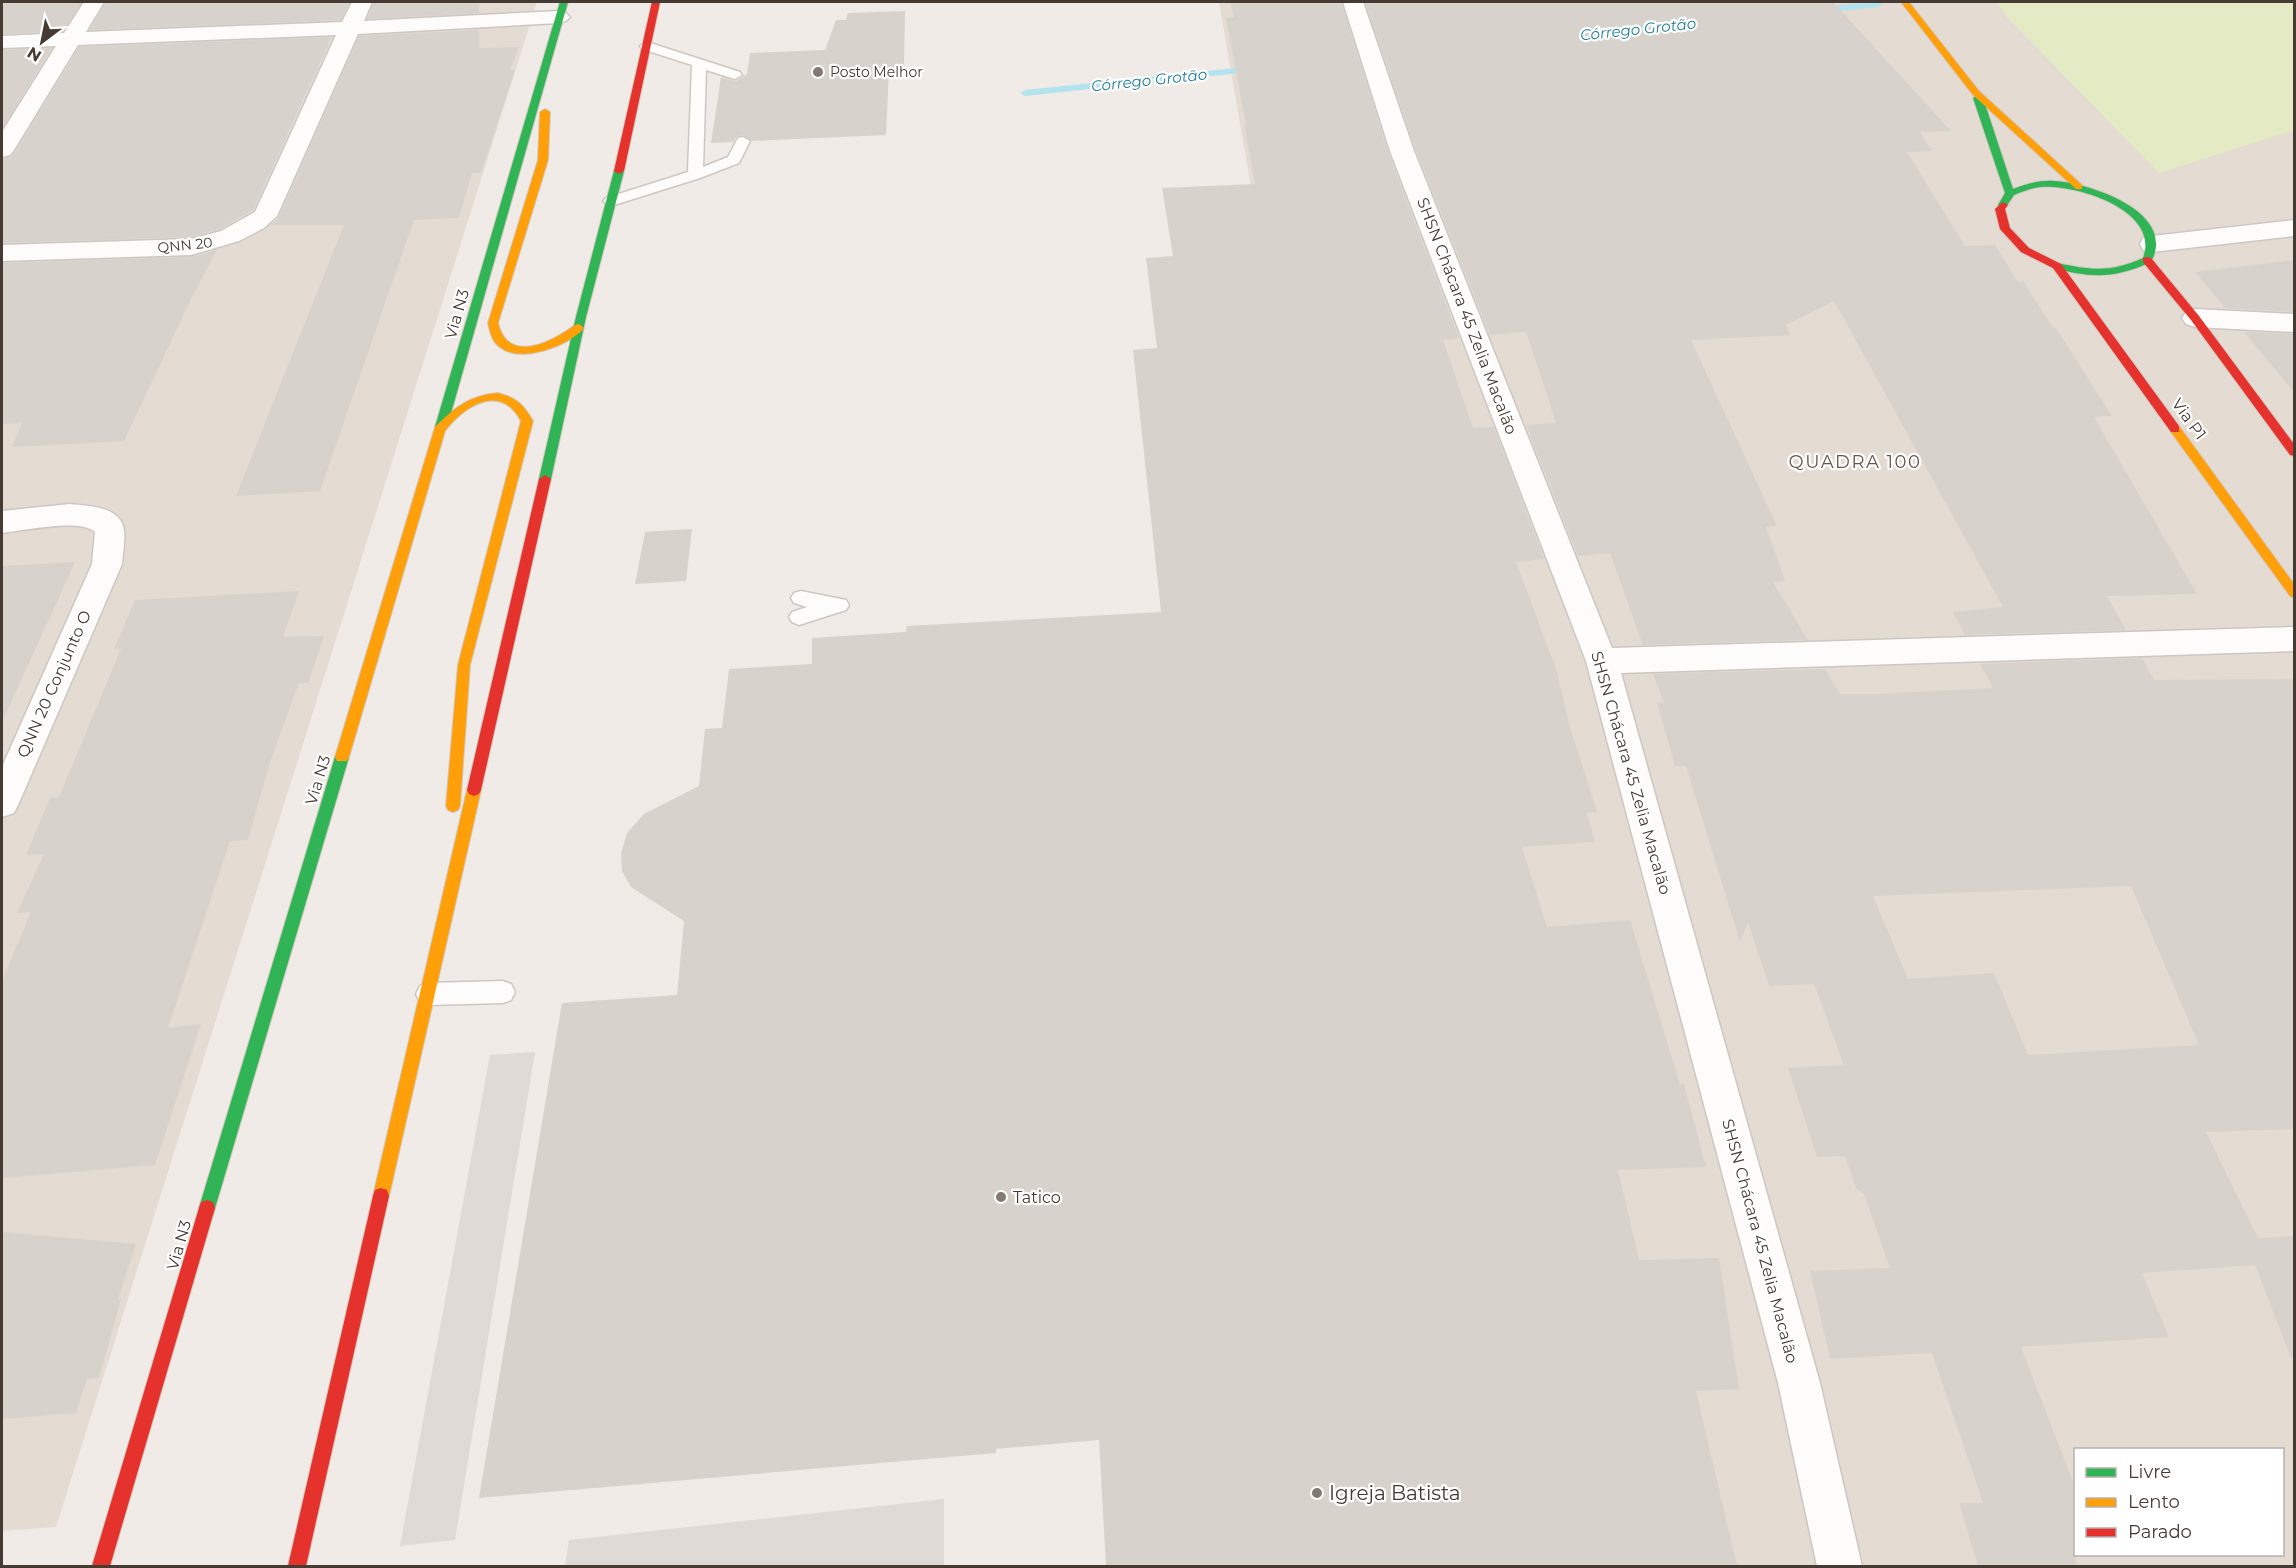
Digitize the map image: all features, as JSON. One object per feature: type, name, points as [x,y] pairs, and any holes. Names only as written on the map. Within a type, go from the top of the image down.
[{"type":"main road","points":[[297,1566],[579,328],[611,201],[656,2]]},
{"type":"main road","points":[[1905,2],[1976,93],[2079,188]]},
{"type":"main road","name":"Via N3","points":[[101,1566],[253,1050],[441,429],[561,9]]},
{"type":"main road","points":[[549,53],[543,160],[493,323],[494,332],[499,341],[509,347],[536,350],[561,342],[579,328]]},
{"type":"main road","points":[[1976,93],[2010,193],[2040,184],[2079,188],[2106,197],[2130,210],[2146,227],[2150,252],[2195,318],[2295,452]]},
{"type":"main road","name":"Via P1","points":[[2010,193],[2000,209],[2005,229],[2025,250],[2057,266],[2093,274],[2126,271],[2150,252]]},
{"type":"main road","name":"Via P1","points":[[2057,266],[2295,592]]},
{"type":"main road","points":[[441,429],[456,410],[484,398],[510,399],[520,404],[526,412],[527,421],[464,664],[444,928]]},
{"type":"street","points":[[2,150],[94,2]]},
{"type":"street","name":"QNN 20","points":[[2,253],[191,247],[219,241],[242,232],[265,216],[362,2]]},
{"type":"street","name":"SHSN Chácara 45 Zelia Macalão","points":[[1353,2],[1402,151],[1602,661],[1799,1383],[1840,1566]]},
{"type":"street","points":[[2,42],[349,28],[561,9]]},
{"type":"street","points":[[2150,252],[2295,228]]},
{"type":"street","points":[[2195,318],[2295,324]]},
{"type":"street","name":"QNN 20 Conjunto O","points":[[2,522],[70,516],[97,517],[110,529],[107,564],[2,804]]},
{"type":"street","points":[[1602,661],[2295,639]]},
{"type":"lane","points":[[646,46],[735,75]]},
{"type":"lane","points":[[695,175],[699,63]]},
{"type":"lane","points":[[611,201],[695,175],[734,160],[743,141]]},
{"type":"lane","points":[[428,994],[503,992]]},
{"type":"shaded area","points":[[2,2],[537,2],[56,1527],[2,1531]]},
{"type":"shaded area","points":[[1219,2],[2294,2],[2294,1566],[1543,1566],[1251,187]]},
{"type":"shaded area","points":[[535,1052],[455,1540],[400,1546],[490,1055]]},
{"type":"shaded area","points":[[944,1499],[944,1566],[565,1566],[569,1540]]},
{"type":"green space","points":[[1996,2],[2294,2],[2294,130],[2159,173],[2007,17]]},
{"type":"building","points":[[2,2],[82,2],[63,31],[2,34]]},
{"type":"building","points":[[106,2],[350,2],[341,20],[90,30]]},
{"type":"building","points":[[374,2],[479,2],[479,13],[367,19]]},
{"type":"building","points":[[1230,2],[1341,2],[1388,152],[1459,338],[1443,340],[1473,428],[1494,427],[1544,559],[1516,562],[1556,669],[1570,727],[1597,812],[1587,813],[1595,842],[1522,847],[1547,927],[1630,920],[1680,1084],[1684,1084],[1706,1167],[1618,1170],[1639,1260],[1719,1258],[1739,1389],[1696,1391],[1737,1566],[1106,1566],[1099,1440],[996,1449],[996,1453],[479,1498],[562,1003],[677,995],[684,921],[631,887],[622,871],[621,853],[627,833],[644,814],[699,786],[705,729],[722,728],[729,669],[812,664],[812,638],[906,632],[907,626],[1161,612],[1133,350],[1157,348],[1146,258],[1173,256],[1162,188],[1255,184],[1226,18],[1234,17]]},
{"type":"building","points":[[1365,2],[1833,2],[1951,131],[1920,132],[1932,151],[1907,152],[1965,246],[1995,245],[2018,282],[2024,282],[2053,328],[2056,328],[2112,416],[2094,417],[2197,594],[2107,596],[2126,630],[1965,635],[1953,612],[2003,607],[1834,301],[1786,325],[1791,335],[1691,340],[1777,526],[1766,527],[1785,581],[1773,582],[1808,640],[1643,645],[1610,553],[1578,556],[1526,425],[1556,423],[1526,332],[1490,335],[1416,150]]},
{"type":"building","name":"Posto Melhor","points":[[905,11],[904,69],[889,70],[886,135],[752,141],[743,135],[736,137],[733,142],[711,143],[721,77],[736,81],[747,74],[750,53],[825,50],[836,20],[846,20],[848,13]]},
{"type":"building","points":[[479,30],[479,48],[519,47],[510,70],[515,70],[481,173],[472,173],[459,218],[414,220],[320,491],[236,496],[344,225],[271,225],[279,217],[359,36]]},
{"type":"building","points":[[332,37],[253,210],[220,229],[191,237],[2,243],[2,159],[11,157],[16,151],[79,47]]},
{"type":"building","points":[[52,48],[2,129],[2,50]]},
{"type":"building","points":[[217,250],[190,301],[124,441],[12,447],[22,423],[2,424],[2,263],[191,257]]},
{"type":"building","points":[[2295,260],[2295,312],[2225,308],[2195,272]]},
{"type":"building","points":[[2244,332],[2295,334],[2295,393]]},
{"type":"building","points":[[692,529],[686,581],[635,584],[645,532]]},
{"type":"building","points":[[75,562],[56,604],[2,722],[2,566]]},
{"type":"building","points":[[299,591],[283,637],[324,636],[308,683],[299,683],[271,759],[248,840],[230,841],[168,1028],[201,1024],[155,1165],[2,1178],[2,981],[31,912],[17,913],[44,854],[26,855],[50,798],[59,797],[121,649],[114,649],[135,600]]},
{"type":"building","points":[[2142,658],[2154,680],[2295,679],[2295,1129],[2206,1132],[2258,1238],[2295,1236],[2295,1357],[2291,1358],[2255,1265],[2142,1273],[2169,1337],[2021,1347],[2074,1485],[2076,1566],[1978,1566],[1959,1503],[1983,1503],[1932,1353],[1830,1359],[1810,1271],[1890,1268],[1864,1194],[1856,1188],[1845,1156],[1817,1157],[1788,1068],[1844,1065],[1814,984],[1769,986],[1748,922],[1740,942],[1686,766],[1675,766],[1657,703],[1664,703],[1653,674],[1825,669],[1840,694],[1993,688],[1980,664]],"holes":[[[2131,886],[2199,1045],[2028,1055],[1994,973],[1908,979],[1873,896]]]},
{"type":"building","points":[[2,1232],[136,1244],[118,1299],[121,1299],[99,1378],[87,1379],[76,1413],[2,1419]]},
{"type":"waterway","name":"Córrego Grotão","points":[[1819,10],[1878,4]]},
{"type":"waterway","name":"Córrego Grotão","points":[[1025,93],[1255,69]]},
{"type":"traffic: fast","points":[[441,427],[564,2]]},
{"type":"traffic: fast","points":[[1978,98],[2010,193]]},
{"type":"traffic: fast","points":[[545,479],[581,317],[619,171]]},
{"type":"traffic: fast","points":[[2003,205],[2010,193],[2041,184],[2055,184],[2089,191],[2107,197],[2136,216],[2146,228],[2151,242],[2147,260],[2123,270],[2093,273],[2057,266]]},
{"type":"traffic: fast","points":[[207,1208],[342,757]]},
{"type":"traffic: slow","points":[[1905,2],[1976,93],[2079,187]]},
{"type":"traffic: slow","points":[[545,112],[543,160],[493,323],[497,337],[504,345],[525,350],[549,344],[579,328]]},
{"type":"traffic: slow","points":[[441,429],[460,409],[485,398],[498,397],[510,400],[520,408],[527,421],[464,665],[453,806]]},
{"type":"traffic: slow","points":[[342,757],[441,427]]},
{"type":"traffic: slow","points":[[2175,429],[2294,593]]},
{"type":"traffic: slow","points":[[381,1196],[474,790]]},
{"type":"traffic: jam","points":[[619,171],[656,2]]},
{"type":"traffic: jam","points":[[2003,205],[2000,209],[2005,229],[2025,250],[2057,266],[2175,429]]},
{"type":"traffic: jam","points":[[2147,260],[2195,318],[2294,452]]},
{"type":"traffic: jam","points":[[474,790],[545,479]]},
{"type":"traffic: jam","points":[[297,1566],[381,1196]]},
{"type":"traffic: jam","points":[[101,1566],[207,1208]]},
{"type":"place","name":"Posto Melhor","points":[[818,72]]},
{"type":"place","name":"Tatico","points":[[1001,1197]]},
{"type":"place","name":"Igreja Batista","points":[[1317,1493]]},
{"type":"district","name":"QUADRA 100","points":[[1855,462]]}]
